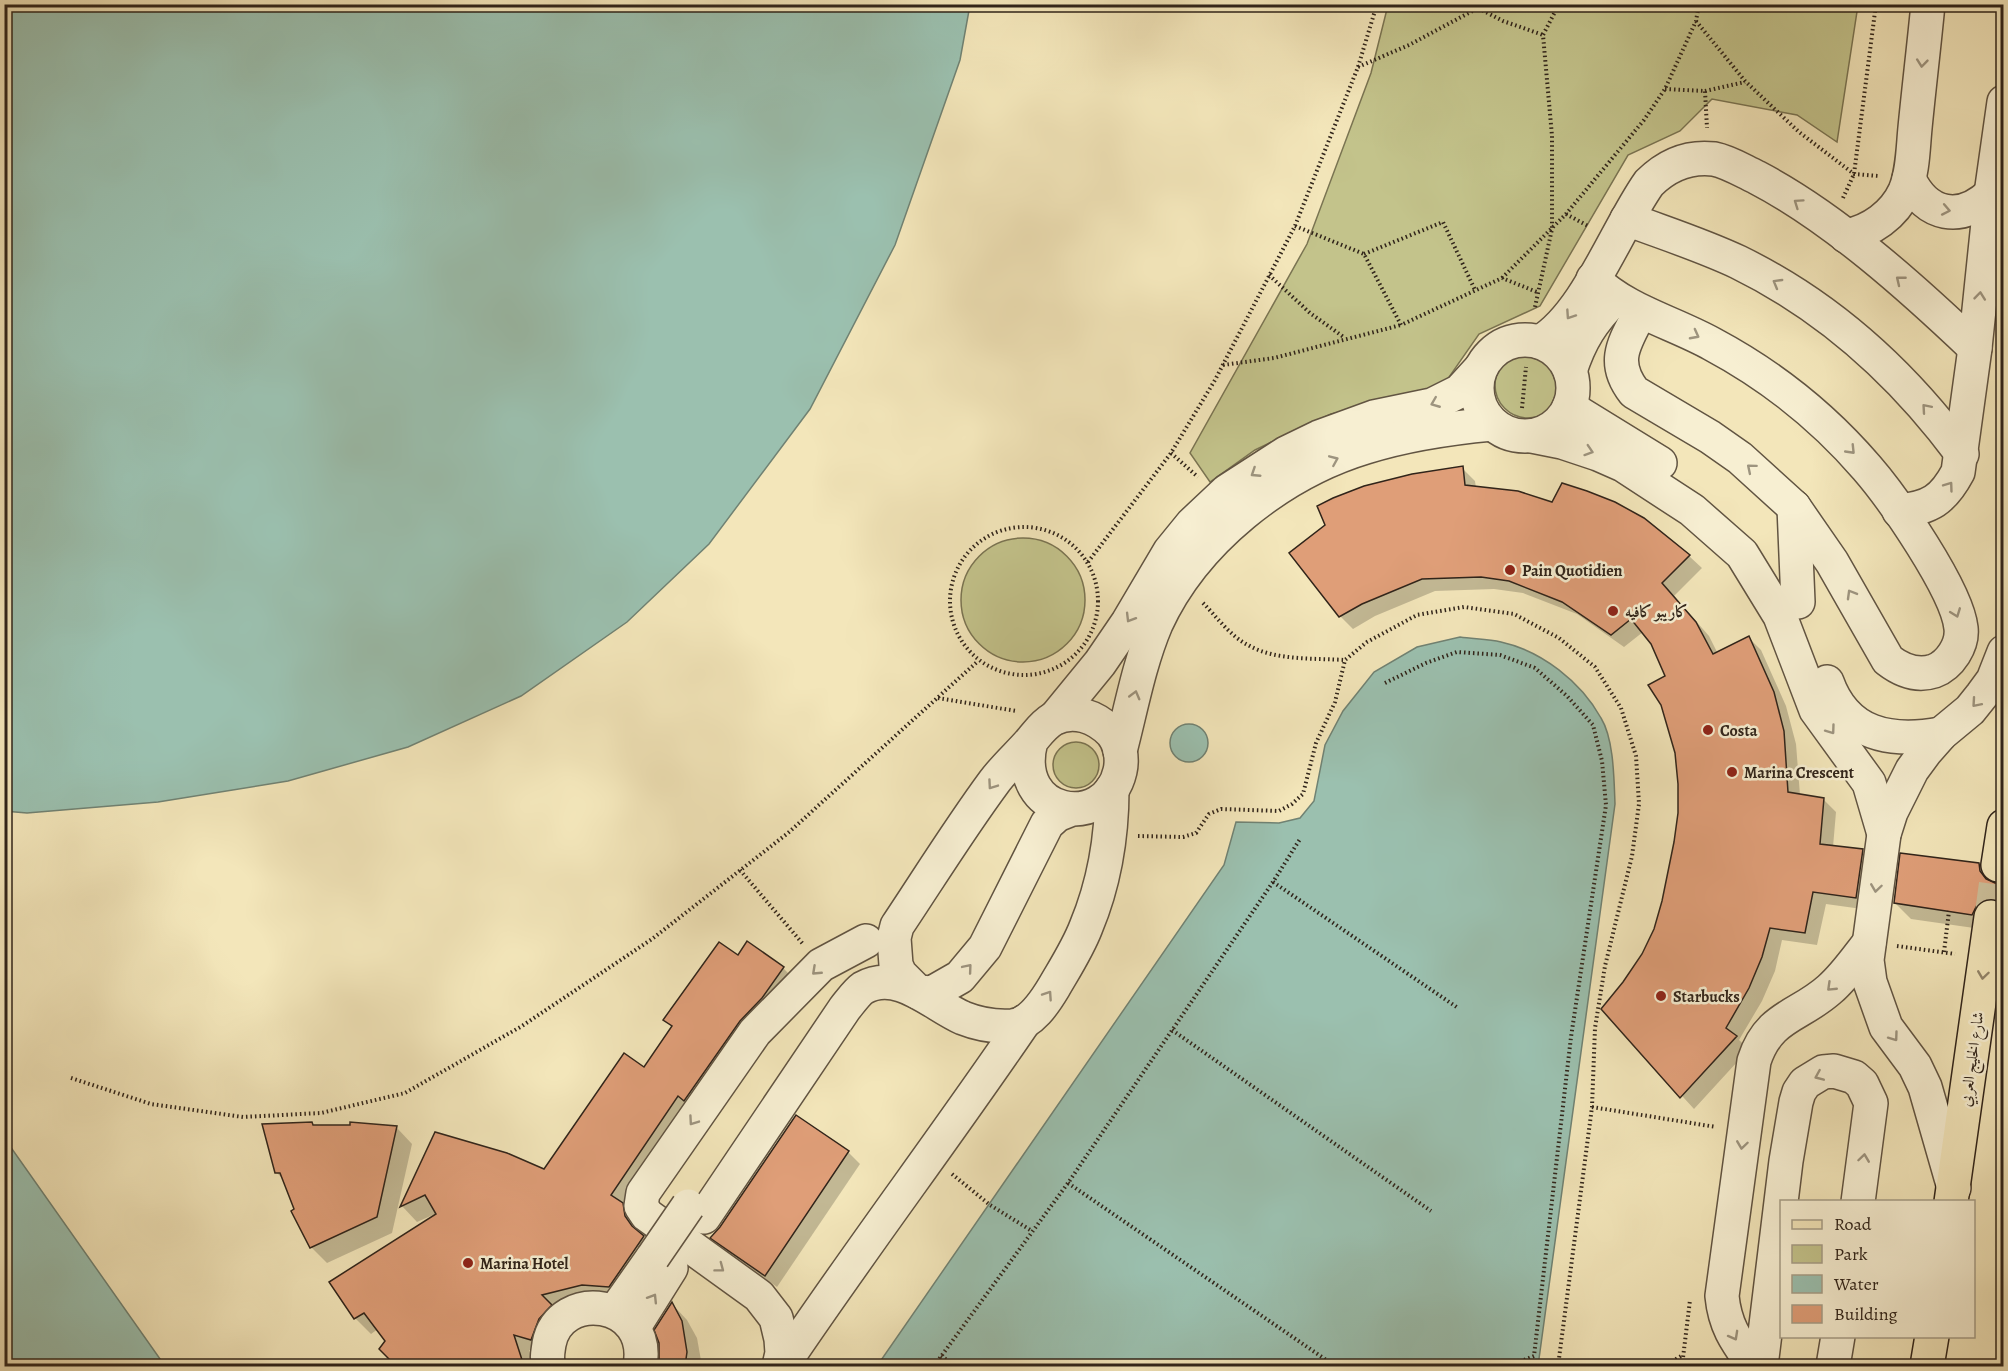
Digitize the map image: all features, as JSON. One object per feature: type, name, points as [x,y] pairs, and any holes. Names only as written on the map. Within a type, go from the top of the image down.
[{"type":"main road","points":[[1998,865],[2004,826]]},
{"type":"main road","name":"شارع الخليج العربي","points":[[1952,1195],[1991,917]]},
{"type":"main road","points":[[1927,1366],[1932,1338]]},
{"type":"lane","points":[[1838,231],[1860,234],[1874,227],[1886,217],[1904,193],[1909,179],[1928,4]]},
{"type":"lane","points":[[1899,511],[1918,509],[1935,502],[1949,489],[1958,472],[2004,102]]},
{"type":"lane","points":[[1616,296],[1715,345],[1781,388],[1840,440],[1868,469],[1916,536],[1959,617],[1960,642],[1950,659],[1935,670],[1922,673],[1910,672],[1898,668],[1888,660],[1832,562],[1794,507],[1732,453],[1679,417],[1634,392],[1625,381],[1621,367],[1616,296],[1627,219],[1644,190],[1660,172],[1673,164],[1687,160],[1709,159],[1732,165],[1791,198],[1838,231],[1912,290],[1975,348]]},
{"type":"lane","points":[[1909,179],[1917,194],[1929,205],[1945,212],[1962,212],[1978,206],[1991,194]]},
{"type":"lane","points":[[1627,219],[1698,244],[1737,261],[1812,304],[1846,329],[1901,380],[1962,454]]},
{"type":"lane","points":[[1540,342],[1558,330],[1565,322],[1616,296]]},
{"type":"lane","points":[[1570,371],[1587,331],[1616,296]]},
{"type":"lane","points":[[1055,718],[1071,714],[1088,716],[1103,724],[1114,736],[1120,751],[1122,765],[1119,778],[1101,800],[1087,807],[1072,809],[1057,815],[1047,824],[985,947],[960,977],[932,993],[918,992],[900,974],[896,965],[894,938],[897,926],[993,783],[1041,728],[1055,718],[1100,663],[1128,622],[1170,552],[1192,524],[1227,491],[1286,453],[1318,437],[1374,417],[1432,405],[1460,391],[1489,355],[1500,346],[1515,340],[1529,339],[1540,342],[1558,353],[1570,371],[1573,383],[1569,407],[1561,420],[1548,431],[1532,436]]},
{"type":"lane","points":[[1480,368],[1476,382],[1477,398],[1482,412],[1492,424],[1504,432],[1532,436],[1580,448],[1623,465],[1692,510],[1742,554],[1780,616],[1816,710],[1869,783],[1884,834]]},
{"type":"lane","points":[[1569,407],[1682,477],[1737,520],[1798,602],[1830,689],[1839,706],[1851,719],[1867,729],[1902,738],[1941,734]]},
{"type":"lane","points":[[1120,751],[1147,648],[1156,624],[1182,580],[1226,529],[1255,504],[1288,483],[1330,461],[1365,447],[1404,437],[1492,424]]},
{"type":"lane","points":[[1794,507],[1798,602]]},
{"type":"lane","points":[[1952,1195],[1926,1087],[1916,1066],[1886,1028],[1870,982],[1867,960],[1884,834],[1896,801],[1912,770],[1941,734],[1970,710],[1993,680],[2004,652]]},
{"type":"lane","points":[[1031,741],[1027,756],[1028,772],[1033,786],[1043,798],[1056,806],[1072,809]]},
{"type":"lane","points":[[696,1212],[845,1008],[863,988],[887,981],[918,992],[962,1018],[982,1024],[1014,1026],[1034,1014],[1047,998],[1086,928],[1105,863],[1112,821],[1112,789]]},
{"type":"lane","points":[[827,1299],[798,1305],[781,1305],[759,1296],[647,1215],[642,1206],[643,1193],[754,1032],[821,965],[866,941],[886,922],[897,926]]},
{"type":"lane","points":[[625,1319],[825,1011],[866,941]]},
{"type":"lane","points":[[1754,1366],[1725,1320],[1722,1296],[1754,1061],[1764,1038],[1782,1020],[1830,990],[1869,943]]},
{"type":"lane","points":[[962,1018],[981,1041],[984,1062],[982,1084]]},
{"type":"lane","points":[[781,1366],[1024,1022]]},
{"type":"lane","points":[[1781,1200],[1799,1092],[1806,1083],[1823,1072],[1834,1071],[1854,1077],[1862,1084],[1870,1103],[1857,1200]]},
{"type":"lane","points":[[1761,1366],[1780,1210]]},
{"type":"lane","points":[[759,1296],[776,1318],[782,1339],[781,1366]]},
{"type":"lane","points":[[549,1366],[547,1359],[551,1335],[567,1315],[591,1307],[625,1319],[643,1351],[640,1366]]},
{"type":"lane","points":[[1833,1366],[1838,1338]]},
{"type":"path","points":[[1088,562],[1171,453],[1223,365],[1295,226],[1358,67],[1377,4]]},
{"type":"path","points":[[1552,229],[1552,136],[1543,35],[1558,4]]},
{"type":"path","points":[[1223,365],[1274,358],[1401,325],[1502,278],[1566,214],[1644,120],[1665,89],[1696,21],[1699,4]]},
{"type":"path","points":[[1838,231],[1854,174],[1876,4]]},
{"type":"path","points":[[1358,67],[1409,45],[1478,6],[1503,21],[1543,35]]},
{"type":"path","points":[[1696,21],[1745,81],[1799,132],[1854,174],[1909,179]]},
{"type":"path","points":[[1665,89],[1705,91],[1745,81]]},
{"type":"path","points":[[1705,91],[1709,159]]},
{"type":"path","points":[[1566,214],[1597,231]]},
{"type":"path","points":[[1364,254],[1443,222],[1475,290]]},
{"type":"path","points":[[1295,226],[1364,254],[1401,325]]},
{"type":"path","points":[[1269,275],[1310,313],[1346,338]]},
{"type":"path","points":[[1502,278],[1537,292]]},
{"type":"path","points":[[1029,526],[1052,532],[1072,544],[1088,562],[1096,584],[1099,607],[1093,629],[1082,649],[1064,664],[1043,674],[1021,676],[998,672],[978,661],[962,644],[952,622],[950,598],[954,575],[966,554],[984,538],[1006,529],[1029,526]]},
{"type":"path","points":[[1182,580],[1236,637],[1249,646],[1277,655],[1346,660]]},
{"type":"path","points":[[1110,835],[1183,837],[1196,833],[1209,814],[1221,809],[1279,811],[1292,804],[1303,794],[1316,743],[1335,702],[1346,660],[1367,642],[1417,615],[1464,607],[1514,614],[1559,638],[1595,667],[1621,708],[1636,756],[1639,804],[1632,856],[1605,966],[1595,1028],[1592,1107],[1558,1366]]},
{"type":"path","points":[[1385,683],[1426,663],[1457,652],[1500,655],[1535,668],[1567,696],[1593,725],[1602,761],[1606,805],[1572,1037],[1534,1356],[1509,1366]]},
{"type":"path","points":[[71,1078],[151,1104],[243,1117],[321,1113],[405,1093],[532,1020],[652,939],[788,833],[978,661]]},
{"type":"path","points":[[937,698],[1055,718]]},
{"type":"path","points":[[934,1366],[1068,1182],[1300,839]]},
{"type":"path","points":[[740,870],[821,965]]},
{"type":"path","points":[[1273,882],[1458,1008]]},
{"type":"path","points":[[1944,952],[1949,911]]},
{"type":"path","points":[[1869,943],[1986,958]]},
{"type":"path","points":[[1172,1030],[1431,1211]]},
{"type":"path","points":[[1592,1107],[1744,1132]]},
{"type":"path","points":[[930,1156],[990,1205],[1032,1231]]},
{"type":"path","points":[[1068,1182],[1335,1366]]},
{"type":"path","points":[[1664,1366],[1683,1355]]},
{"type":"path","points":[[941,1356],[956,1366]]},
{"type":"green space","points":[[1388,5],[1858,5],[1837,142],[1797,115],[1712,99],[1680,131],[1628,155],[1540,306],[1479,334],[1445,383],[1421,394],[1331,414],[1255,450],[1210,482],[1190,453],[1307,244],[1371,73]]},
{"type":"green space","points":[[1528,352],[1541,355],[1551,362],[1558,372],[1561,385],[1558,398],[1551,408],[1541,415],[1528,418],[1515,415],[1505,408],[1498,398],[1495,385],[1498,372],[1505,362],[1515,355]]},
{"type":"green space","points":[[1023,538],[1047,543],[1067,556],[1080,576],[1085,600],[1080,624],[1067,644],[1047,657],[1023,662],[999,657],[979,644],[966,624],[961,600],[966,576],[979,556],[999,543]]},
{"type":"green space","points":[[1076,742],[1085,743],[1092,749],[1098,756],[1098,774],[1092,781],[1085,787],[1076,788],[1067,787],[1060,781],[1054,774],[1053,765],[1054,756],[1060,749],[1067,743]]},
{"type":"water","points":[[4,5],[970,5],[960,60],[895,245],[810,409],[709,544],[627,622],[521,696],[408,747],[288,781],[158,802],[27,813],[4,811]]},
{"type":"water","points":[[1460,637],[1516,646],[1559,670],[1583,692],[1601,718],[1609,737],[1612,760],[1615,804],[1538,1366],[877,1366],[1224,865],[1236,822],[1279,823],[1300,818],[1314,801],[1325,745],[1343,711],[1374,672],[1417,647]]},
{"type":"water","points":[[1189,724],[1203,729],[1208,743],[1203,757],[1189,762],[1175,757],[1170,743],[1175,729]]},
{"type":"water","points":[[5,1139],[165,1366],[5,1366]]},
{"type":"building","name":"Marina Crescent","points":[[1463,466],[1465,485],[1518,491],[1552,502],[1562,483],[1587,491],[1615,502],[1644,518],[1690,555],[1662,583],[1696,622],[1713,654],[1749,636],[1774,692],[1784,731],[1788,792],[1824,798],[1820,844],[1863,849],[1856,898],[1813,892],[1805,933],[1770,928],[1762,957],[1749,988],[1726,1028],[1737,1036],[1680,1098],[1601,1009],[1642,954],[1654,929],[1662,901],[1678,813],[1675,753],[1661,705],[1648,685],[1665,676],[1651,644],[1631,619],[1611,635],[1562,602],[1509,581],[1481,577],[1422,579],[1362,604],[1339,617],[1289,553],[1325,525],[1317,506],[1333,498],[1364,486],[1412,474]]},
{"type":"building","points":[[1900,853],[1979,863],[1980,871],[1986,879],[1995,883],[2004,883],[2004,903],[1994,899],[1985,899],[1977,905],[1972,915],[1894,903]]},
{"type":"building","points":[[747,941],[784,967],[762,998],[740,1021],[684,1101],[678,1096],[611,1195],[623,1203],[625,1216],[632,1226],[644,1236],[609,1287],[582,1285],[542,1295],[552,1305],[539,1319],[531,1340],[514,1335],[524,1366],[396,1366],[379,1349],[385,1341],[364,1313],[354,1319],[329,1282],[436,1214],[425,1195],[400,1207],[435,1132],[507,1153],[544,1169],[624,1053],[644,1067],[672,1026],[663,1020],[719,942],[738,955]]},
{"type":"building","points":[[796,1115],[849,1151],[765,1276],[710,1238],[720,1227]]},
{"type":"building","points":[[312,1122],[313,1125],[350,1125],[350,1122],[397,1126],[377,1217],[310,1248],[291,1211],[294,1209],[280,1173],[275,1173],[262,1124]]},
{"type":"building","points":[[672,1302],[682,1321],[687,1352],[685,1366],[659,1366],[659,1343],[654,1330]]},
{"type":"tunnel","points":[[1991,917],[1998,865]]},
{"type":"place","name":"Pain Quotidien","points":[[1510,570]]},
{"type":"place","name":"كاريبو كافيه","points":[[1613,611]]},
{"type":"place","name":"Costa","points":[[1708,730]]},
{"type":"place","name":"Marina Crescent","points":[[1732,772]]},
{"type":"place","name":"Starbucks","points":[[1661,996]]},
{"type":"place","name":"Marina Hotel","points":[[468,1263]]}]
